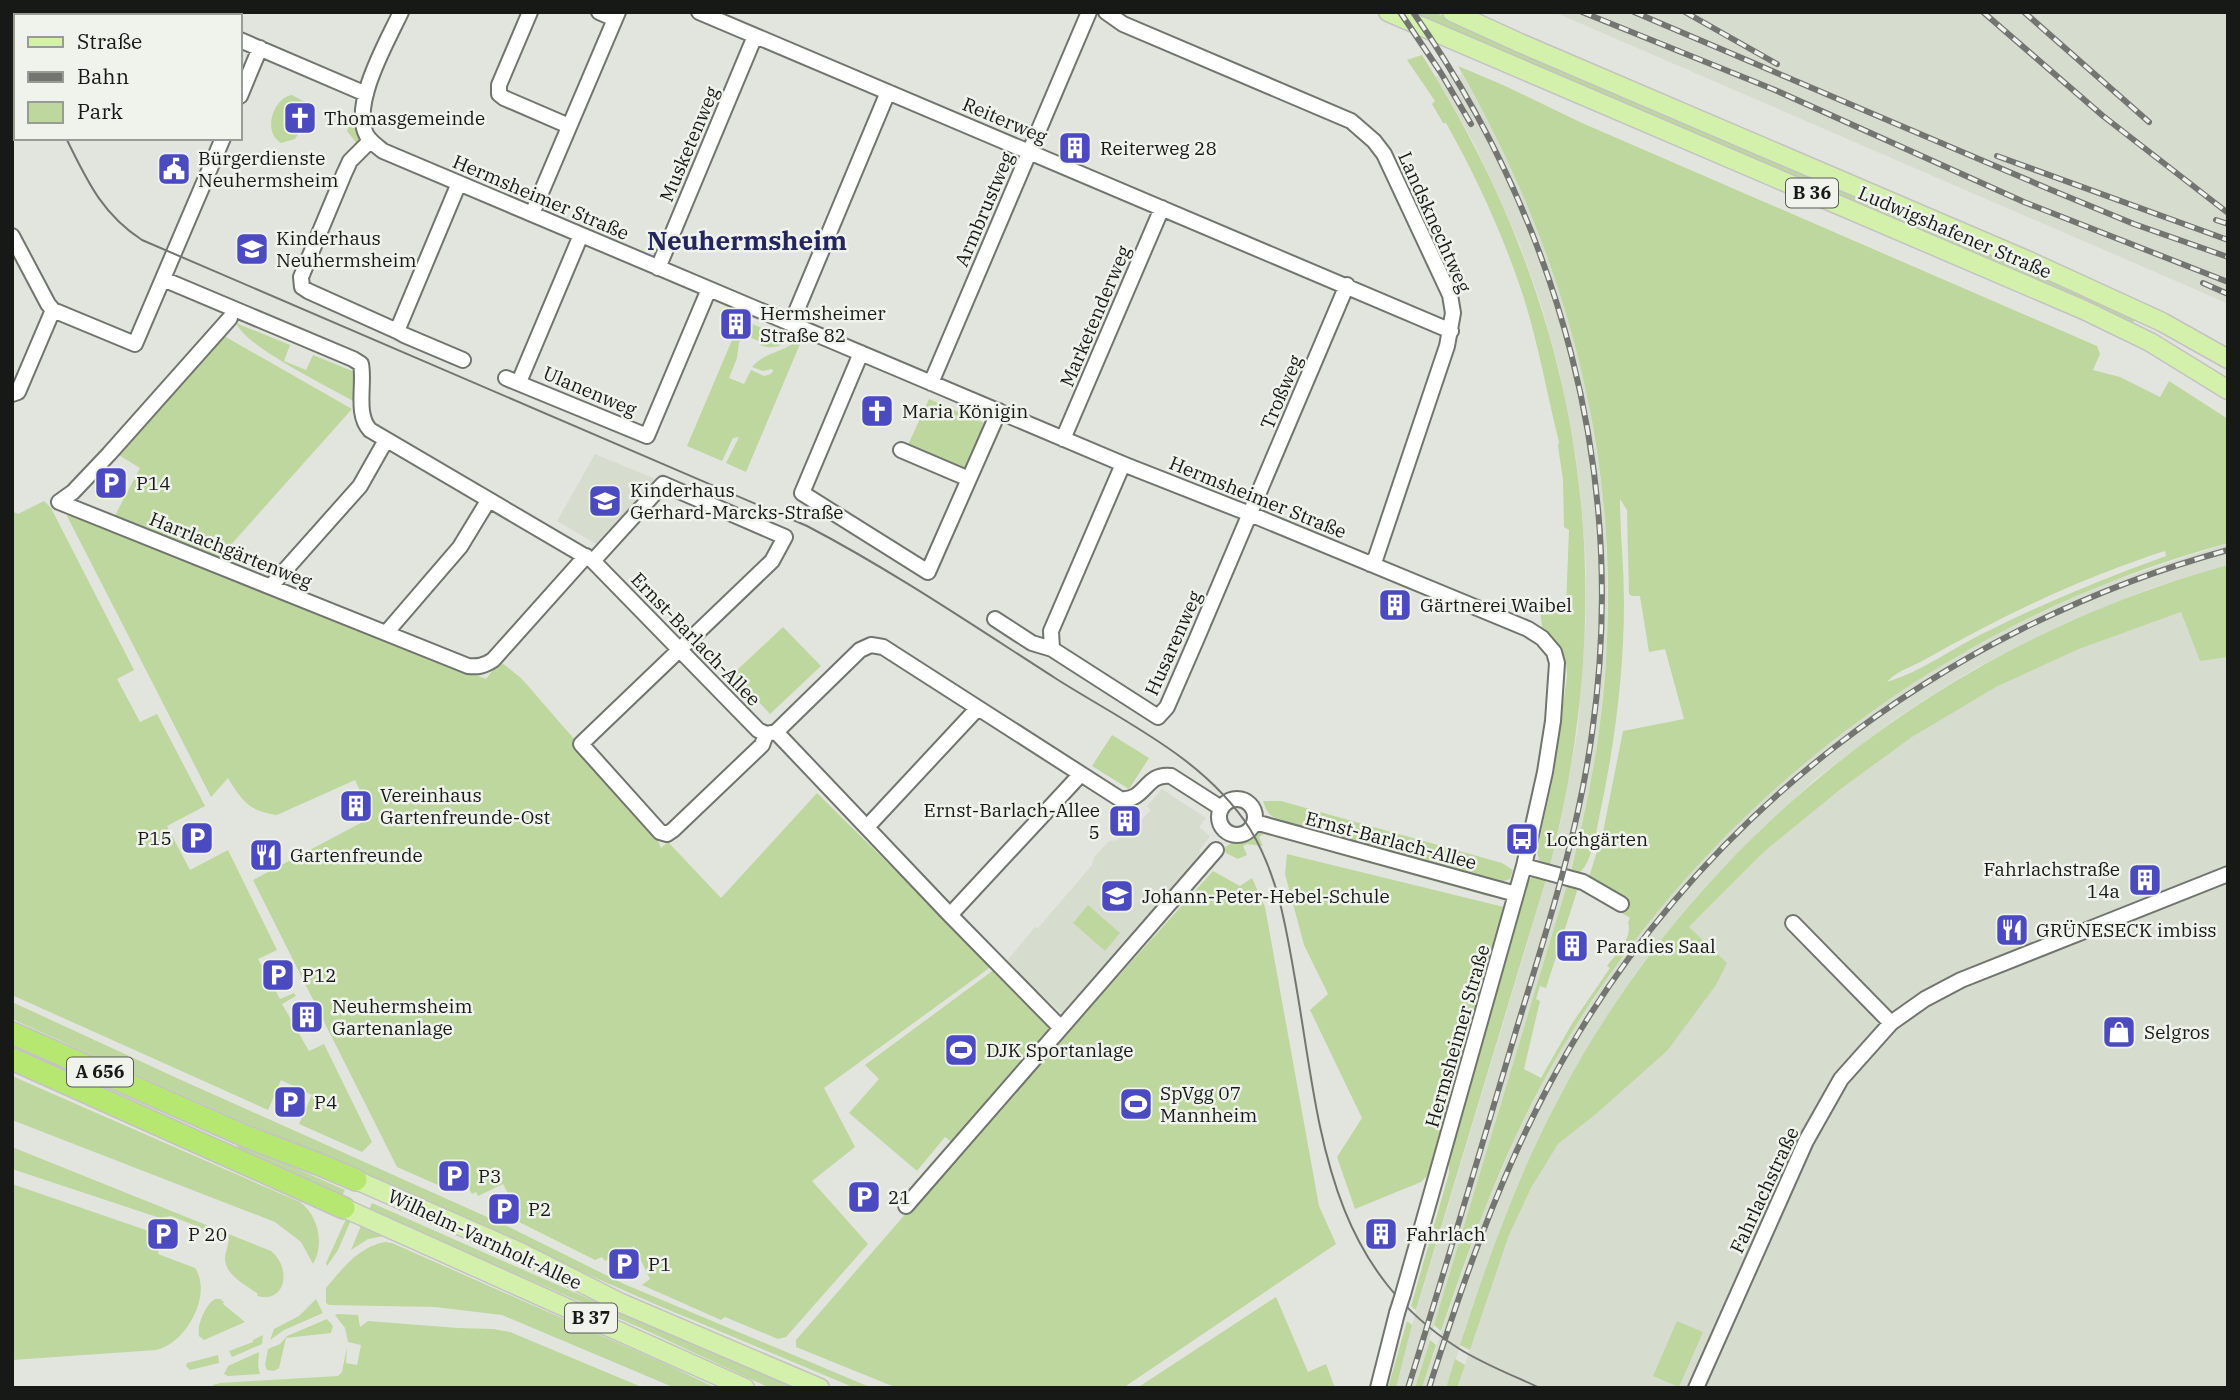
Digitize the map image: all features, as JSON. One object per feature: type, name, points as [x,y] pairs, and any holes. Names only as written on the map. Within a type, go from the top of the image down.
[{"type":"highway","name":"A 656","points":[[12,1033],[188,1111]]},
{"type":"highway","name":"A 656","points":[[12,1059],[176,1133]]},
{"type":"highway","name":"Wilhelm-Varnholt-Allee","points":[[188,1111],[356,1180]]},
{"type":"highway","name":"Wilhelm-Varnholt-Allee","points":[[176,1133],[344,1208]]},
{"type":"main road","name":"Ludwigshafener Straße","points":[[1388,12],[2084,310],[2150,342],[2228,390]]},
{"type":"main road","name":"Ludwigshafener Straße","points":[[1452,12],[2029,261],[2162,322],[2228,359]]},
{"type":"main road","name":"Wilhelm-Varnholt-Allee","points":[[356,1180],[520,1252],[621,1303],[820,1388]]},
{"type":"main road","name":"Wilhelm-Varnholt-Allee","points":[[344,1208],[744,1388]]},
{"type":"street","points":[[401,12],[366,94],[362,121],[370,141],[350,160],[301,277],[302,287],[463,360]]},
{"type":"street","points":[[530,12],[499,85],[499,94],[569,126]]},
{"type":"street","points":[[532,214],[616,16],[599,12]]},
{"type":"street","name":"Reiterweg","points":[[699,12],[1451,331]]},
{"type":"street","name":"Armbrustweg","points":[[932,383],[1089,12]]},
{"type":"street","name":"Landsknechtweg","points":[[1106,12],[1123,24],[1351,121],[1374,141],[1392,168],[1450,295],[1453,313],[1451,331],[1376,557],[1370,564]]},
{"type":"street","name":"Musketenweg","points":[[658,268],[755,36]]},
{"type":"street","points":[[242,41],[366,94]]},
{"type":"street","points":[[242,91],[260,48]]},
{"type":"street","points":[[792,324],[888,92]]},
{"type":"street","points":[[12,236],[48,304],[54,310],[135,344],[222,140]]},
{"type":"street","name":"Hermsheimer Straße","points":[[370,141],[383,151],[1063,439],[1528,629],[1542,638],[1554,652],[1558,674],[1553,721],[1545,772],[1524,866],[1378,1388]]},
{"type":"street","points":[[397,331],[459,183]]},
{"type":"street","name":"Marketenderweg","points":[[1063,439],[1162,208]]},
{"type":"street","name":"Ulanenweg","points":[[581,235],[512,380],[647,436],[709,289]]},
{"type":"street","name":"Ernst-Barlach-Allee","points":[[163,279],[361,364],[362,418],[370,430],[589,559],[758,730],[771,733],[867,827],[1061,1028]]},
{"type":"street","name":"Troßweg","points":[[1250,514],[1347,285]]},
{"type":"street","points":[[12,394],[19,392],[54,310]]},
{"type":"street","name":"Harrlachgärtenweg","points":[[230,318],[74,492],[59,502],[468,666],[485,666],[663,484],[785,537],[772,561],[679,649]]},
{"type":"street","points":[[861,353],[798,494],[928,572],[999,411]]},
{"type":"street","points":[[271,586],[360,486],[386,440]]},
{"type":"street","points":[[901,450],[968,479]]},
{"type":"street","points":[[995,619],[1032,643],[1052,649],[1051,631],[1123,464]]},
{"type":"street","points":[[386,633],[460,547],[488,500]]},
{"type":"street","name":"Husarenweg","points":[[1052,649],[1158,717],[1167,707],[1250,514]]},
{"type":"street","points":[[679,649],[581,744],[660,832],[667,834],[673,830],[762,745],[771,733],[860,650],[871,645],[883,647],[1120,799],[1129,800],[1136,797],[1154,778],[1163,775],[1171,776],[1221,808]]},
{"type":"street","points":[[867,827],[977,709]]},
{"type":"street","points":[[950,915],[1081,774]]},
{"type":"street","points":[[1243,799],[1254,808],[1255,822],[1244,834],[1233,835],[1222,828],[1219,821],[1221,808],[1228,800],[1243,799]]},
{"type":"street","name":"Ernst-Barlach-Allee","points":[[1255,822],[1516,894]]},
{"type":"street","points":[[906,1206],[1216,850]]},
{"type":"street","points":[[1524,866],[1583,883],[1621,904]]},
{"type":"street","name":"Fahrlachstraße","points":[[1696,1388],[1806,1141],[1841,1079],[1891,1023],[1925,999],[1961,980],[2228,874]]},
{"type":"street","points":[[1793,923],[1891,1023]]},
{"type":"shaded area","points":[[1554,12],[2228,12],[2228,304],[2199,291]]},
{"type":"shaded area","points":[[1441,73],[1456,77],[1462,74],[1480,106],[1510,162],[1563,297],[1587,392],[1602,488],[1608,635],[1592,779],[1567,885],[1415,1388],[1396,1388],[1412,1325],[1528,941],[1561,821],[1578,728],[1586,620],[1586,562],[1580,490],[1559,369],[1541,304],[1520,245],[1475,145],[1436,77]]},
{"type":"shaded area","name":"Kinderhaus Gerhard-Marcks-Straße","points":[[595,454],[660,481],[601,547],[557,521]]},
{"type":"shaded area","points":[[2228,543],[2228,565],[2151,588],[2066,623],[1976,668],[1932,695],[1891,722],[1813,781],[1705,887],[1642,964],[1613,1006],[1561,1093],[1503,1221],[1446,1388],[1422,1388],[1483,1213],[1519,1129],[1543,1083],[1568,1038],[1625,952],[1656,911],[1724,835],[1799,766],[1839,734],[1964,651],[2010,626],[2104,584]]},
{"type":"shaded area","points":[[2181,612],[2200,660],[2228,657],[2228,1388],[1457,1388],[1509,1235],[1531,1188],[1558,1144],[1667,1051],[1726,963],[1689,927],[1766,850],[1842,788],[1912,737],[1996,687],[2079,649]]},
{"type":"shaded area","name":"Johann-Peter-Hebel-Schule","points":[[1162,789],[1206,818],[1199,827],[1210,836],[1199,851],[1204,856],[1063,1014],[1005,963],[1092,865],[1094,857],[1109,841],[1117,840],[1128,829],[1130,819],[1141,820],[1151,810],[1147,806]]},
{"type":"green space","points":[[1408,12],[1434,12],[2137,317],[2132,324]]},
{"type":"green space","points":[[1422,55],[1476,151],[1520,248],[1552,346],[1574,446],[1584,548],[1584,651],[1572,757],[1550,865],[1539,860],[1537,851],[1554,773],[1567,675],[1566,662],[1560,648],[1542,628],[1540,608],[1566,606],[1569,530],[1564,527],[1559,442],[1529,316],[1509,255],[1466,160],[1446,123],[1443,123],[1432,104],[1435,101],[1407,60]]},
{"type":"green space","points":[[1458,66],[1582,123],[2097,346],[2100,354],[2093,370],[2120,377],[2160,397],[2169,381],[2228,419],[2228,543],[2121,578],[2018,623],[1921,678],[1830,743],[1746,816],[1670,897],[1602,986],[1543,1082],[1499,1173],[1441,1331],[1434,1325],[1567,885],[1578,888],[1546,988],[1540,986],[1536,999],[1540,1001],[1524,1069],[1541,1078],[1573,1022],[1610,968],[1607,966],[1623,946],[1628,934],[1630,918],[1619,911],[1625,898],[1589,877],[1603,832],[1623,731],[1684,719],[1665,649],[1649,652],[1640,596],[1629,594],[1627,510],[1620,499],[1624,628],[1614,734],[1591,853],[1580,872],[1571,871],[1597,749],[1607,643],[1607,556],[1600,471],[1585,387],[1563,305],[1535,224],[1500,144]],"holes":[[[2165,551],[2166,556],[2032,610],[1975,637],[1913,672],[1887,682],[1899,672],[2044,598],[2154,554]]]},
{"type":"green space","points":[[292,95],[305,102],[306,117],[295,139],[281,143],[272,131],[272,116],[280,102]]},
{"type":"green space","points":[[356,110],[357,129],[361,140],[357,144],[347,131]]},
{"type":"green space","points":[[741,319],[744,320],[746,338],[739,342],[737,358],[729,378],[744,384],[751,370],[764,376],[771,374],[772,369],[763,371],[752,367],[763,358],[795,342],[800,344],[746,472],[726,463],[739,437],[733,438],[722,461],[687,446]]},
{"type":"green space","points":[[236,323],[290,345],[284,361],[306,370],[313,355],[355,372],[355,402],[271,355],[243,333]]},
{"type":"green space","points":[[747,324],[788,339],[775,347],[760,345],[761,342],[749,337]]},
{"type":"green space","points":[[224,336],[352,409],[212,566],[486,679],[500,661],[522,679],[654,831],[661,848],[668,842],[721,898],[817,793],[992,966],[824,1088],[855,1147],[812,1181],[868,1244],[786,1337],[778,1339],[725,1317],[721,1320],[642,1285],[650,1279],[634,1246],[605,1261],[602,1257],[595,1260],[519,1222],[520,1217],[503,1184],[478,1196],[476,1192],[472,1194],[457,1167],[438,1185],[397,1167],[253,880],[372,817],[355,780],[277,815],[247,804],[228,778],[211,797],[67,516],[70,511],[110,525],[140,468],[117,454]]},
{"type":"green space","points":[[929,399],[989,425],[968,472],[908,445]]},
{"type":"green space","points":[[44,501],[51,508],[134,670],[117,679],[140,722],[157,714],[205,806],[167,826],[190,870],[228,850],[277,950],[258,959],[280,999],[294,993],[296,996],[282,1004],[309,1051],[324,1044],[372,1142],[362,1152],[299,1124],[312,1095],[281,1080],[268,1110],[12,995],[12,511],[18,514]]},
{"type":"green space","points":[[2228,565],[2228,657],[2200,661],[2181,612],[2079,649],[1996,687],[1912,737],[1842,788],[1766,850],[1689,927],[1727,963],[1716,985],[1667,1051],[1558,1144],[1531,1188],[1509,1235],[1470,1350],[1460,1345],[1505,1217],[1545,1124],[1561,1094],[1618,1000],[1684,912],[1758,833],[1840,761],[1929,698],[2024,644],[2124,599]]},
{"type":"green space","points":[[783,627],[821,666],[770,714],[733,674]]},
{"type":"green space","points":[[1112,735],[1149,758],[1129,789],[1092,766]]},
{"type":"green space","points":[[1263,801],[1281,801],[1502,863],[1513,870],[1510,879],[1500,882],[1280,824],[1281,820],[1269,814]]},
{"type":"green space","points":[[1264,830],[1271,832],[1270,836],[1264,834],[1259,837],[1263,846],[1243,846],[1247,855],[1238,859],[1226,853],[1224,848],[1227,846]]},
{"type":"green space","points":[[1278,833],[1492,893],[1491,897],[1276,837]]},
{"type":"green space","points":[[1287,854],[1504,907],[1429,1174],[1421,1182],[1355,1209],[1337,1157],[1362,1118],[1310,1010],[1328,994],[1304,945],[1285,874]]},
{"type":"green space","name":"SpVgg 07 Mannheim","points":[[1213,871],[1240,886],[1252,878],[1265,907],[1319,1206],[1336,1244],[1123,1388],[897,1388],[796,1347],[796,1340],[941,1173]]},
{"type":"green space","points":[[1534,876],[1546,879],[1416,1310],[1411,1306],[1449,1173],[1449,1159],[1525,883]]},
{"type":"green space","points":[[1088,905],[1120,933],[1105,951],[1073,923]]},
{"type":"green space","name":"DJK Sportanlage","points":[[995,969],[1048,1023],[1049,1034],[954,1144],[945,1137],[917,1171],[849,1113],[879,1079],[865,1065]]},
{"type":"green space","points":[[12,1002],[505,1225],[624,1284],[872,1388],[855,1388],[657,1305],[96,1057],[12,1019]]},
{"type":"green space","points":[[12,1076],[300,1202],[311,1214],[318,1230],[319,1248],[313,1264],[301,1242],[275,1222],[12,1120]]},
{"type":"green space","points":[[239,1143],[345,1190],[342,1196],[236,1149]]},
{"type":"green space","points":[[12,1147],[271,1251],[282,1266],[283,1283],[280,1290],[267,1297],[257,1296],[258,1294],[232,1274],[225,1257],[229,1239],[171,1216],[160,1218],[12,1169]]},
{"type":"green space","points":[[12,1184],[169,1238],[160,1242],[158,1254],[195,1268],[200,1279],[198,1304],[186,1328],[167,1346],[156,1350],[12,1360]]},
{"type":"green space","points":[[372,1203],[797,1388],[770,1388],[643,1329],[369,1210]]},
{"type":"green space","points":[[346,1219],[351,1220],[338,1250],[327,1266],[326,1263]]},
{"type":"green space","points":[[362,1223],[384,1236],[368,1239],[351,1250]]},
{"type":"green space","points":[[385,1242],[716,1388],[675,1388],[502,1315],[435,1307],[326,1303],[326,1288],[345,1266],[367,1249]]},
{"type":"green space","points":[[1276,1297],[1308,1372],[1326,1364],[1335,1388],[1137,1388]]},
{"type":"green space","points":[[215,1299],[224,1302],[223,1304],[245,1322],[204,1340],[199,1336],[201,1321],[205,1310]]},
{"type":"green space","points":[[316,1299],[323,1313],[284,1330],[270,1340],[274,1329],[299,1316]]},
{"type":"green space","points":[[335,1315],[358,1315],[360,1327],[368,1321],[510,1332],[644,1388],[211,1388],[220,1383],[338,1376],[342,1372],[347,1347],[346,1363],[357,1365],[361,1345],[348,1342],[345,1328]]},
{"type":"green space","points":[[327,1319],[333,1326],[331,1333],[286,1338],[279,1368],[274,1371],[267,1370],[265,1365],[268,1349],[280,1344],[287,1336]]},
{"type":"green space","points":[[1407,1321],[1412,1325],[1396,1388],[1388,1388]]},
{"type":"green space","points":[[1677,1321],[1703,1332],[1679,1387],[1653,1376]]},
{"type":"green space","points":[[263,1335],[262,1344],[232,1357],[229,1351]]},
{"type":"green space","points":[[1430,1340],[1436,1345],[1422,1388],[1415,1388]]},
{"type":"green space","points":[[259,1352],[260,1374],[224,1374],[228,1366]]},
{"type":"green space","points":[[218,1355],[219,1363],[190,1370],[186,1366],[187,1363]]},
{"type":"green space","points":[[1455,1359],[1465,1365],[1457,1388],[1446,1388]]},
{"type":"tram line","points":[[67,140],[96,195],[116,219],[142,240],[807,526],[933,599],[1162,743],[1187,762],[1232,804],[1250,829],[1268,865],[1288,940],[1322,1135],[1335,1185],[1354,1231],[1379,1274],[1413,1313],[1468,1354],[1540,1388]]},
{"type":"railway","points":[[1400,12],[1471,124]]},
{"type":"railway","points":[[1408,1388],[1549,922],[1569,847],[1592,733],[1601,637],[1600,541],[1590,447],[1572,355],[1544,265],[1508,178],[1464,93],[1413,12]]},
{"type":"railway","points":[[1582,12],[1775,90],[2024,202],[2228,282]]},
{"type":"railway","points":[[1634,12],[2049,189],[2134,224],[2228,257]]},
{"type":"railway","points":[[1685,12],[1777,64]]},
{"type":"railway","points":[[1983,12],[2103,116],[2228,213]]},
{"type":"railway","points":[[2024,12],[2149,122]]},
{"type":"railway","points":[[1997,156],[2228,240]]},
{"type":"railway","points":[[2216,220],[2228,224]]},
{"type":"railway","points":[[2203,283],[2228,294]]},
{"type":"railway","points":[[1429,1388],[1454,1311],[1497,1197],[1548,1087],[1606,991],[1673,902],[1749,821],[1832,749],[1923,685],[2020,630],[2122,585],[2228,550]]},
{"type":"place","name":"Thomasgemeinde","points":[[300,118]]},
{"type":"place","name":"Reiterweg 28","points":[[1075,148]]},
{"type":"place","name":"Bürgerdienste Neuhermsheim","points":[[174,169]]},
{"type":"place","name":"Kinderhaus Neuhermsheim","points":[[252,249]]},
{"type":"place","name":"Hermsheimer Straße 82","points":[[736,324]]},
{"type":"place","name":"Maria Königin","points":[[877,411]]},
{"type":"place","name":"P14","points":[[111,483]]},
{"type":"place","name":"Kinderhaus Gerhard-Marcks-Straße","points":[[605,501]]},
{"type":"place","name":"Gärtnerei Waibel","points":[[1395,605]]},
{"type":"place","name":"Vereinhaus Gartenfreunde-Ost","points":[[356,806]]},
{"type":"place","name":"Ernst-Barlach-Allee 5","points":[[1125,821]]},
{"type":"place","name":"P15","points":[[197,838]]},
{"type":"place","name":"Lochgärten","points":[[1522,839]]},
{"type":"place","name":"Gartenfreunde","points":[[266,855]]},
{"type":"place","name":"Fahrlachstraße 14a","points":[[2145,880]]},
{"type":"place","name":"Johann-Peter-Hebel-Schule","points":[[1117,896]]},
{"type":"place","name":"GRÜNESECK imbiss","points":[[2012,930]]},
{"type":"place","name":"Paradies Saal","points":[[1572,946]]},
{"type":"place","name":"P12","points":[[278,975]]},
{"type":"place","name":"Neuhermsheim Gartenanlage","points":[[307,1017]]},
{"type":"place","name":"Selgros","points":[[2119,1032]]},
{"type":"place","name":"DJK Sportanlage","points":[[961,1050]]},
{"type":"place","name":"P4","points":[[290,1102]]},
{"type":"place","name":"SpVgg 07 Mannheim","points":[[1136,1104]]},
{"type":"place","name":"P3","points":[[454,1176]]},
{"type":"place","name":"21","points":[[864,1197]]},
{"type":"place","name":"P2","points":[[504,1209]]},
{"type":"place","name":"P 20","points":[[163,1234]]},
{"type":"place","name":"Fahrlach","points":[[1381,1234]]},
{"type":"place","name":"P1","points":[[624,1264]]},
{"type":"district","name":"Neuhermsheim","points":[[747,241]]}]
